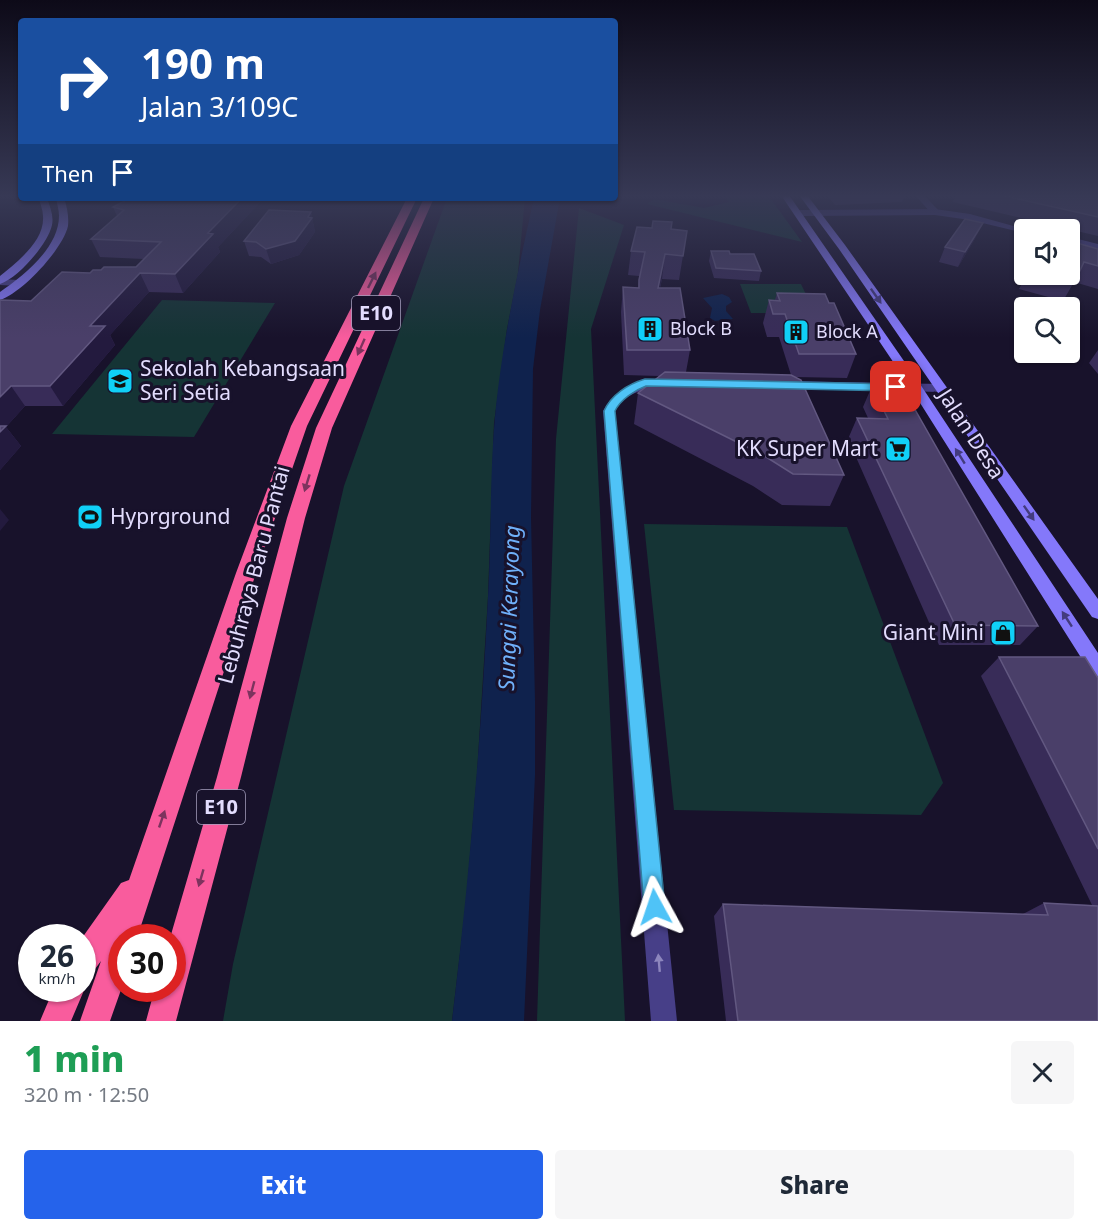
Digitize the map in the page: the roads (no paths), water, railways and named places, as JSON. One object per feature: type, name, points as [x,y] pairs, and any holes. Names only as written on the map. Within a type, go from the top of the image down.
[{"type":"highway","name":"Lebuhraya Baru Pantai","points":[[127,924],[246,573],[299,426],[390,243]]},
{"type":"highway","name":"Lebuhraya Baru Pantai","points":[[186,930],[229,777],[296,518],[324,428],[409,243]]},
{"type":"highway","points":[[96,943],[143,875]]},
{"type":"highway","name":"Lebuhraya Baru Pantai","points":[[95,1021],[108,982]]},
{"type":"highway","points":[[55,1021],[64,1002]]},
{"type":"highway","points":[[161,1021],[166,1002]]},
{"type":"main road","points":[[0,282],[38,243]]},
{"type":"main road","points":[[2,293],[18,283],[55,243]]},
{"type":"main road","name":"Jalan Desa","points":[[820,243],[1098,669]]},
{"type":"main road","name":"Jalan Desa","points":[[839,243],[1098,612]]},
{"type":"street","points":[[1081,243],[1098,247]]},
{"type":"street","points":[[0,282],[18,283]]},
{"type":"street","points":[[664,1021],[609,411],[612,405],[633,386],[645,383],[690,384]]},
{"type":"street","points":[[769,385],[940,388]]},
{"type":"water","name":"Sungai Kerayong","points":[[525,243],[552,243],[540,310],[533,369],[531,517],[535,775],[524,1021],[452,1021],[469,862],[482,703],[495,415],[501,365]]},
{"type":"water","points":[[722,294],[729,297],[732,302],[726,306],[726,311],[733,319],[715,321],[710,318],[712,308],[703,298]]},
{"type":"place","name":"Block B","points":[[650,329]]},
{"type":"place","name":"Block A","points":[[796,332]]},
{"type":"place","name":"Sekolah Kebangsaan Seri Setia","points":[[120,381]]},
{"type":"place","name":"KK Super Mart","points":[[898,449]]},
{"type":"place","name":"Hyprground","points":[[90,517]]},
{"type":"place","name":"Giant Mini","points":[[1003,633]]}]
